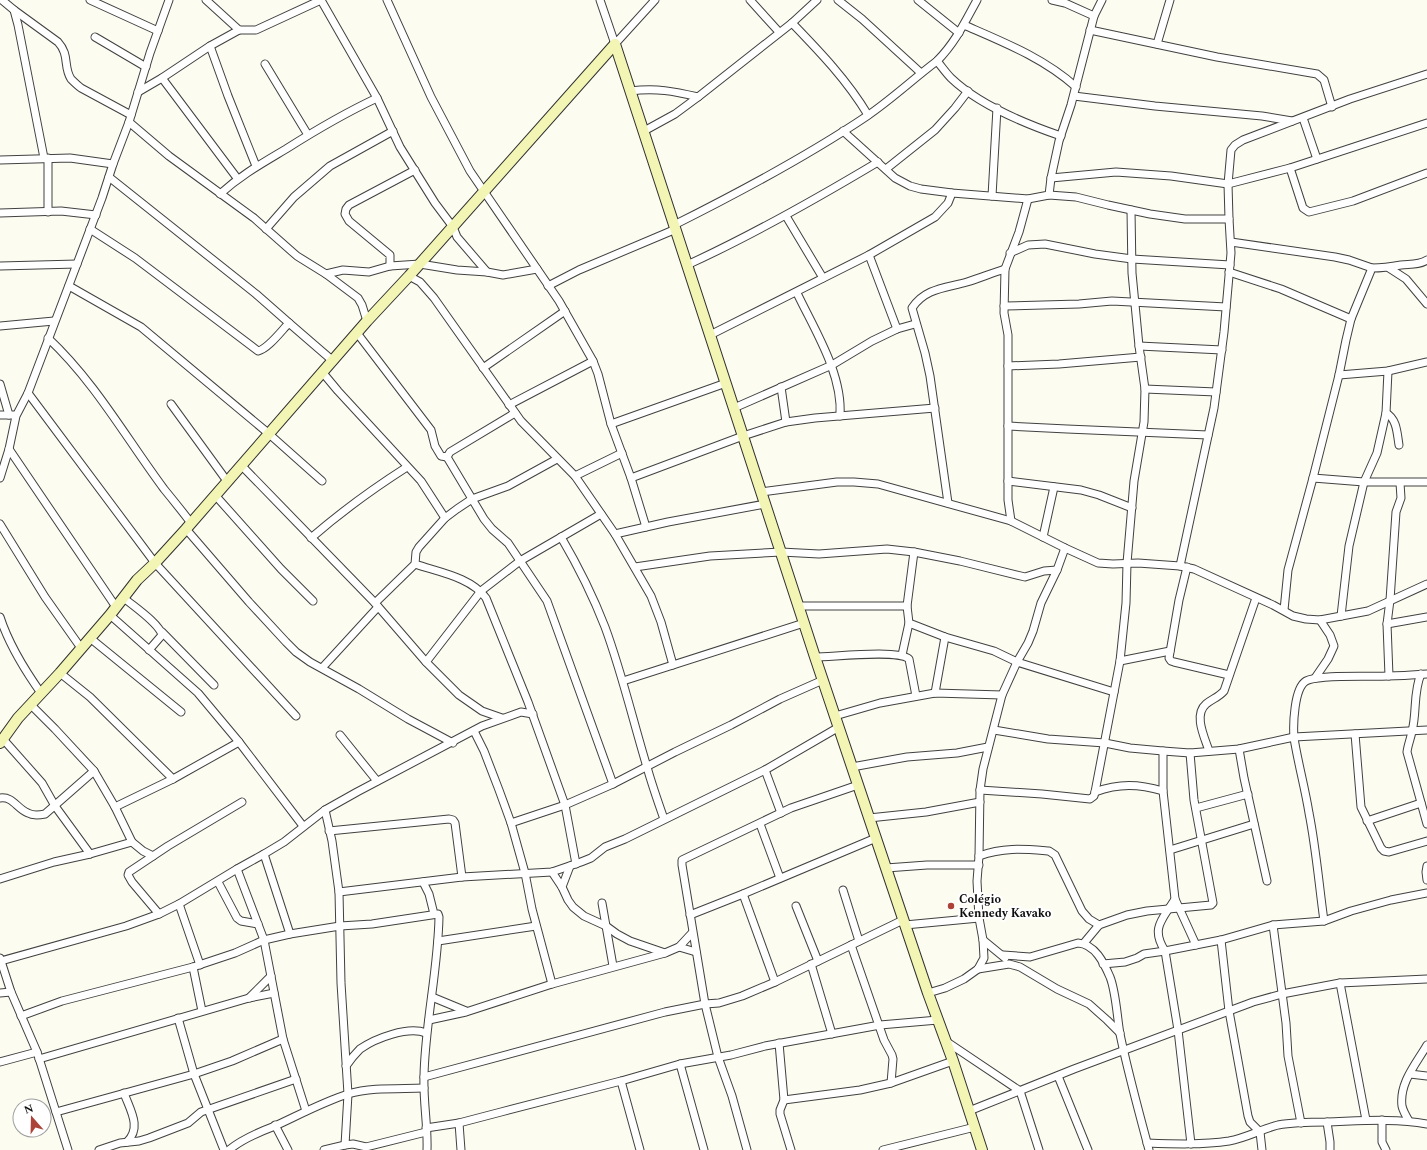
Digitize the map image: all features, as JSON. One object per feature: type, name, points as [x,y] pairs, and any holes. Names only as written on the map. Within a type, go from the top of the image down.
[{"type":"street","points":[[2,0],[63,47],[66,54],[70,78],[74,82],[130,119],[169,156],[266,229],[297,256],[326,274],[358,298],[367,321]]},
{"type":"street","points":[[90,0],[158,31]]},
{"type":"street","points":[[0,478],[9,449],[13,415],[28,393],[54,321],[96,215],[130,119],[169,0]]},
{"type":"street","points":[[206,0],[239,30]]},
{"type":"street","points":[[138,92],[210,46],[239,30],[256,30],[321,0],[377,98],[400,147],[435,203],[453,227],[457,237],[487,272]]},
{"type":"street","points":[[387,0],[431,97],[470,171],[485,191],[565,312],[593,361],[598,374],[611,424],[631,478],[646,527]]},
{"type":"street","points":[[600,0],[815,657],[904,923],[928,993],[947,1042],[982,1150]]},
{"type":"street","points":[[90,854],[55,806],[42,783],[1,741],[18,718],[60,673],[124,598],[137,580],[155,563],[367,321],[420,264],[615,44],[656,0]]},
{"type":"street","points":[[750,0],[779,32]]},
{"type":"street","points":[[644,131],[675,114],[698,97],[792,22],[817,0]]},
{"type":"street","points":[[838,0],[862,19],[921,73]]},
{"type":"street","points":[[918,0],[959,34]]},
{"type":"street","points":[[1052,0],[1094,16]]},
{"type":"street","points":[[1049,195],[1051,178],[1061,136],[1074,96],[1094,16],[1102,0]]},
{"type":"street","points":[[1156,44],[1170,0]]},
{"type":"street","points":[[548,286],[579,270],[675,227],[813,150],[868,115],[937,62],[959,34],[975,1]]},
{"type":"street","points":[[14,10],[46,158],[48,212]]},
{"type":"street","points":[[792,22],[846,82],[868,115]]},
{"type":"street","points":[[964,25],[1001,41],[1036,59],[1062,74],[1076,87]]},
{"type":"street","points":[[1090,30],[1217,57],[1317,74],[1324,80],[1332,106]]},
{"type":"street","points":[[95,37],[146,67]]},
{"type":"street","points":[[210,46],[256,166]]},
{"type":"street","points":[[937,62],[952,78],[968,91],[1030,125],[1061,136]]},
{"type":"street","points":[[265,64],[308,135]]},
{"type":"street","points":[[1230,675],[1171,661],[1169,658],[1183,566],[1216,392],[1222,350],[1230,269],[1231,242],[1228,184],[1231,150],[1243,140],[1332,106],[1427,74]]},
{"type":"street","points":[[162,78],[237,178]]},
{"type":"street","points":[[630,91],[649,89],[666,90],[698,97]]},
{"type":"street","points":[[886,169],[935,130],[968,91]]},
{"type":"street","points":[[1074,96],[1162,107],[1262,116],[1293,121]]},
{"type":"street","points":[[220,194],[237,178],[256,166],[354,109],[377,98]]},
{"type":"street","points":[[992,196],[997,108]]},
{"type":"street","points":[[1303,118],[1317,159]]},
{"type":"street","points":[[1051,178],[1116,172],[1171,176],[1228,184],[1290,168],[1427,123]]},
{"type":"street","points":[[266,229],[294,197],[330,166],[392,131]]},
{"type":"street","points":[[844,131],[895,178],[910,186],[921,189],[1028,199],[1049,195],[1076,197],[1131,210],[1185,219],[1229,219]]},
{"type":"street","points":[[0,160],[82,158],[113,164]]},
{"type":"street","points":[[687,264],[786,216],[878,162]]},
{"type":"street","points":[[1290,168],[1302,205],[1309,212],[1353,201],[1427,173]]},
{"type":"street","points":[[390,266],[390,255],[349,221],[345,214],[346,209],[349,205],[415,170]]},
{"type":"street","points":[[109,177],[256,294],[333,361]]},
{"type":"street","points":[[710,335],[797,293],[869,255],[935,217],[948,203],[952,193]]},
{"type":"street","points":[[1011,521],[1008,500],[1008,335],[1004,313],[1005,269],[1028,199]]},
{"type":"street","points":[[980,790],[1090,799],[1094,796],[1120,661],[1126,603],[1127,563],[1132,508],[1136,470],[1144,432],[1145,389],[1135,302],[1131,210]]},
{"type":"street","points":[[0,212],[48,212],[96,215]]},
{"type":"street","points":[[786,216],[823,278]]},
{"type":"street","points":[[90,229],[135,258],[258,350],[261,350],[266,346],[289,323]]},
{"type":"street","points":[[1231,242],[1335,257],[1372,268],[1389,268],[1418,264],[1427,260]]},
{"type":"street","points":[[1010,253],[1028,245],[1045,244],[1100,255],[1230,269],[1351,319]]},
{"type":"street","points":[[869,255],[897,330]]},
{"type":"street","points":[[0,266],[77,264]]},
{"type":"street","points":[[326,274],[343,270],[369,272],[390,266],[420,264],[503,275],[536,269]]},
{"type":"street","points":[[1284,610],[1288,570],[1339,375],[1351,319],[1372,268]]},
{"type":"street","points":[[1389,268],[1406,279],[1427,304]]},
{"type":"street","points":[[948,503],[935,408],[925,353],[915,324],[912,308],[916,301],[932,290],[966,282],[1005,269]]},
{"type":"street","points":[[409,276],[420,282],[434,298],[508,405],[535,437],[575,476],[615,534],[651,596],[661,622],[673,665]]},
{"type":"street","points":[[69,286],[141,327],[268,433],[322,481]]},
{"type":"street","points":[[797,293],[832,365],[841,405],[840,416]]},
{"type":"street","points":[[1004,306],[1079,304],[1112,300],[1226,307]]},
{"type":"street","points":[[483,368],[565,312]]},
{"type":"street","points":[[0,326],[54,321]]},
{"type":"street","points":[[734,408],[832,365],[872,341],[915,324]]},
{"type":"street","points":[[357,333],[432,430],[436,446],[441,456],[446,457],[472,500],[492,529],[508,543],[547,601],[613,784]]},
{"type":"street","points":[[48,338],[70,360],[98,394],[188,526],[286,642],[306,659],[359,688],[408,719],[452,743]]},
{"type":"street","points":[[1139,346],[1222,350]]},
{"type":"street","points":[[1008,366],[1058,364],[1141,357]]},
{"type":"street","points":[[508,405],[593,361]]},
{"type":"street","points":[[1339,375],[1388,371],[1427,362]]},
{"type":"street","points":[[1341,616],[1349,546],[1364,482],[1378,453],[1386,413],[1388,371]]},
{"type":"street","points":[[323,373],[421,481],[445,518]]},
{"type":"street","points":[[611,424],[726,383]]},
{"type":"street","points":[[0,384],[13,415]]},
{"type":"street","points":[[781,387],[786,422]]},
{"type":"street","points":[[1145,389],[1216,392]]},
{"type":"street","points":[[28,393],[155,563],[296,716]]},
{"type":"street","points":[[171,404],[227,481]]},
{"type":"street","points":[[631,478],[743,436],[786,422],[935,408]]},
{"type":"street","points":[[446,457],[450,452],[515,413]]},
{"type":"street","points":[[1386,413],[1394,420],[1399,445]]},
{"type":"street","points":[[0,415],[13,415]]},
{"type":"street","points":[[1008,426],[1067,430],[1208,434]]},
{"type":"street","points":[[9,449],[79,555],[113,611],[149,650],[198,693],[239,742],[303,826]]},
{"type":"street","points":[[575,476],[622,453]]},
{"type":"street","points":[[322,668],[376,605],[415,564],[416,552],[419,547],[445,518],[472,500],[508,486],[557,459]]},
{"type":"street","points":[[241,465],[376,605],[426,662],[459,695],[482,711],[502,718]]},
{"type":"street","points":[[311,538],[329,522],[407,467]]},
{"type":"street","points":[[1313,478],[1364,482],[1427,482]]},
{"type":"street","points":[[1008,481],[1081,490],[1099,495],[1132,508]]},
{"type":"street","points":[[761,492],[837,482],[854,482],[892,486],[972,511],[1011,521],[1098,562],[1183,566],[1204,573],[1294,616],[1306,619],[1320,620],[1368,611],[1427,584]]},
{"type":"street","points":[[1390,676],[1387,624],[1396,512],[1401,498],[1400,483]]},
{"type":"street","points":[[1043,537],[1054,487]]},
{"type":"street","points":[[215,495],[281,569],[313,601]]},
{"type":"street","points":[[615,534],[765,504]]},
{"type":"street","points":[[426,662],[481,591],[520,561],[601,514]]},
{"type":"street","points":[[0,524],[45,597],[81,648]]},
{"type":"street","points":[[562,537],[578,567],[605,628],[623,681],[647,767],[664,819]]},
{"type":"street","points":[[978,969],[984,958],[983,940],[979,918],[977,881],[979,865],[980,790],[988,747],[994,730],[1002,695],[1017,662],[1028,643],[1041,603],[1066,548]]},
{"type":"street","points":[[635,568],[710,556],[781,552],[819,554],[887,549],[914,552],[979,565],[1025,577],[1044,571],[1057,570]]},
{"type":"street","points":[[902,654],[909,623],[907,606],[914,552]]},
{"type":"street","points":[[415,564],[459,579],[481,591],[490,607],[533,714],[565,805],[573,865],[562,887]]},
{"type":"street","points":[[124,598],[157,626],[214,685]]},
{"type":"street","points":[[1209,751],[1200,720],[1200,712],[1207,703],[1224,691],[1256,598]]},
{"type":"street","points":[[799,606],[907,606]]},
{"type":"street","points":[[0,617],[8,639],[17,656],[41,693]]},
{"type":"street","points":[[1387,624],[1427,618]]},
{"type":"street","points":[[1315,678],[1328,659],[1334,646],[1330,635],[1320,620]]},
{"type":"street","points":[[623,681],[804,623]]},
{"type":"street","points":[[909,623],[945,637],[994,651],[1017,662],[1114,692]]},
{"type":"street","points":[[149,650],[162,635],[162,632]]},
{"type":"street","points":[[935,693],[945,637]]},
{"type":"street","points":[[90,638],[182,712]]},
{"type":"street","points":[[1120,661],[1170,651]]},
{"type":"street","points":[[815,657],[889,653],[902,654],[909,659],[916,696]]},
{"type":"street","points":[[60,673],[90,697],[173,779]]},
{"type":"street","points":[[1324,921],[1310,814],[1294,737],[1297,695],[1300,687],[1305,682],[1315,678],[1328,677],[1424,674],[1418,686],[1412,731],[1408,742],[1407,752],[1427,824]]},
{"type":"street","points":[[511,823],[565,805],[613,784],[780,699],[823,680]]},
{"type":"street","points":[[835,716],[880,703],[935,693],[1002,695]]},
{"type":"street","points":[[521,712],[528,702]]},
{"type":"street","points":[[30,704],[94,771],[132,842],[143,851],[153,856]]},
{"type":"street","points":[[68,1150],[38,1056],[21,1016],[0,958],[126,926],[159,914],[218,882],[237,869],[284,842],[325,810],[377,781],[502,718],[521,712],[533,714]]},
{"type":"street","points":[[339,892],[462,878],[552,872],[591,858],[605,847],[625,839],[765,770],[818,741],[839,727]]},
{"type":"street","points":[[994,730],[1048,739],[1105,743],[1130,748],[1190,753],[1239,749],[1294,737],[1427,730]]},
{"type":"street","points":[[474,731],[484,751],[511,823],[525,873],[536,926],[552,984]]},
{"type":"street","points":[[1355,734],[1362,811],[1380,848],[1389,852],[1427,841]]},
{"type":"street","points":[[340,735],[377,781]]},
{"type":"street","points":[[115,808],[173,779],[239,742]]},
{"type":"street","points":[[852,767],[907,757],[957,753],[988,747]]},
{"type":"street","points":[[1239,749],[1254,824],[1268,881]]},
{"type":"street","points":[[1163,751],[1163,791],[1175,899],[1196,945]]},
{"type":"street","points":[[1084,943],[1097,928],[1127,915],[1147,911],[1211,905],[1212,903],[1196,808],[1190,753]]},
{"type":"street","points":[[765,770],[781,813]]},
{"type":"street","points":[[0,798],[9,798],[29,814],[45,814],[94,771]]},
{"type":"street","points":[[1095,792],[1108,787],[1138,785],[1163,791]]},
{"type":"street","points":[[747,1150],[732,1096],[718,1058],[704,1004],[682,860],[791,808],[858,786]]},
{"type":"street","points":[[1196,808],[1248,794]]},
{"type":"street","points":[[159,914],[132,882],[128,875],[129,872],[242,802]]},
{"type":"street","points":[[869,818],[926,812],[980,802]]},
{"type":"street","points":[[1367,821],[1421,803]]},
{"type":"street","points":[[325,810],[339,892],[348,1094],[345,1146]]},
{"type":"street","points":[[329,831],[449,819],[453,820],[455,823],[462,878]]},
{"type":"street","points":[[760,824],[780,878]]},
{"type":"street","points":[[1170,850],[1254,824]]},
{"type":"street","points":[[690,915],[876,838]]},
{"type":"street","points":[[0,878],[54,862],[132,842]]},
{"type":"street","points":[[979,856],[1002,849],[1049,851],[1055,855],[1082,911],[1097,928]]},
{"type":"street","points":[[264,854],[290,934]]},
{"type":"street","points":[[886,868],[979,865]]},
{"type":"street","points":[[1427,866],[1427,880]]},
{"type":"street","points":[[237,869],[264,940],[283,1039],[306,1111]]},
{"type":"street","points":[[552,872],[573,907],[584,916],[606,926],[630,941],[665,953]]},
{"type":"street","points":[[218,882],[237,918],[241,921],[258,924]]},
{"type":"street","points":[[423,882],[429,894],[434,914]]},
{"type":"street","points":[[843,890],[859,941]]},
{"type":"street","points":[[1103,964],[1125,962],[1144,954],[1221,940],[1273,925],[1324,921],[1391,900],[1427,893]]},
{"type":"street","points":[[743,894],[775,982]]},
{"type":"street","points":[[1175,899],[1158,925],[1157,935],[1166,951],[1178,1030],[1192,1144]]},
{"type":"street","points":[[602,903],[613,966]]},
{"type":"street","points":[[179,904],[196,966],[202,1011]]},
{"type":"street","points":[[796,906],[814,963],[832,1034]]},
{"type":"street","points":[[21,1016],[62,1001],[196,966],[235,953],[264,940],[340,926],[372,924],[438,914],[438,941],[432,997],[426,1033],[424,1077],[428,1150]]},
{"type":"street","points":[[424,1077],[664,1012],[704,1004],[729,1001],[775,982],[859,941],[904,923],[979,918]]},
{"type":"street","points":[[1273,925],[1288,1056],[1301,1123]]},
{"type":"street","points":[[438,941],[536,926]]},
{"type":"street","points":[[429,1020],[466,1012],[552,984],[613,966],[665,953],[678,947],[692,933]]},
{"type":"street","points":[[983,940],[1003,955],[1009,964]]},
{"type":"street","points":[[1221,940],[1229,1011],[1248,1116],[1250,1122],[1260,1132],[1262,1150]]},
{"type":"street","points":[[1003,955],[1030,957],[1072,944],[1084,943],[1094,951],[1103,964],[1112,983],[1120,1034],[1148,1147],[1230,1141],[1277,1126],[1301,1123],[1382,1120],[1409,1121],[1427,1124]]},
{"type":"street","points":[[851,945],[893,1059],[891,1083]]},
{"type":"street","points":[[678,947],[696,952]]},
{"type":"street","points":[[928,993],[955,984],[978,969],[1009,964],[1020,967],[1057,989],[1089,1004],[1120,1034]]},
{"type":"street","points":[[249,998],[271,976]]},
{"type":"street","points":[[969,1112],[1124,1050],[1229,1011],[1282,994],[1340,983],[1427,979]]},
{"type":"street","points":[[1340,983],[1366,1120]]},
{"type":"street","points":[[0,993],[12,992]]},
{"type":"street","points":[[0,1062],[38,1056],[249,998],[274,993]]},
{"type":"street","points":[[432,997],[466,1012]]},
{"type":"street","points":[[178,1018],[194,1074],[224,1150]]},
{"type":"street","points":[[324,1150],[353,1144],[373,1148],[426,1130],[459,1123],[621,1081],[680,1064],[718,1058],[765,1046],[880,1025],[938,1020]]},
{"type":"street","points":[[346,1066],[360,1049],[380,1039],[413,1031],[421,1031],[426,1033]]},
{"type":"street","points":[[56,1112],[194,1074],[232,1061],[283,1039]]},
{"type":"street","points":[[947,1042],[1020,1091],[1039,1150]]},
{"type":"street","points":[[780,1043],[784,1100],[780,1114],[791,1150]]},
{"type":"street","points":[[1394,1121],[1402,1107],[1403,1087],[1427,1045]]},
{"type":"street","points":[[784,1100],[860,1090],[891,1083],[953,1061]]},
{"type":"street","points":[[680,1064],[704,1150]]},
{"type":"street","points":[[1410,1074],[1427,1076]]},
{"type":"street","points":[[1058,1076],[1088,1150]]},
{"type":"street","points":[[99,1150],[127,1142],[149,1138],[188,1123],[201,1112],[208,1109],[296,1079]]},
{"type":"street","points":[[621,1081],[640,1150]]},
{"type":"street","points":[[222,1142],[232,1148],[275,1125],[348,1094],[368,1091],[424,1088]]},
{"type":"street","points":[[124,1093],[136,1127],[127,1142]]},
{"type":"street","points":[[1402,1107],[1409,1121]]},
{"type":"street","points":[[1382,1120],[1382,1142],[1386,1150]]},
{"type":"street","points":[[1327,1122],[1330,1150]]},
{"type":"street","points":[[459,1123],[461,1150]]},
{"type":"street","points":[[275,1125],[288,1150]]},
{"type":"street","points":[[883,1150],[912,1144],[975,1127]]},
{"type":"place","name":"Colégio Kennedy Kavako","points":[[951,906]]}]
